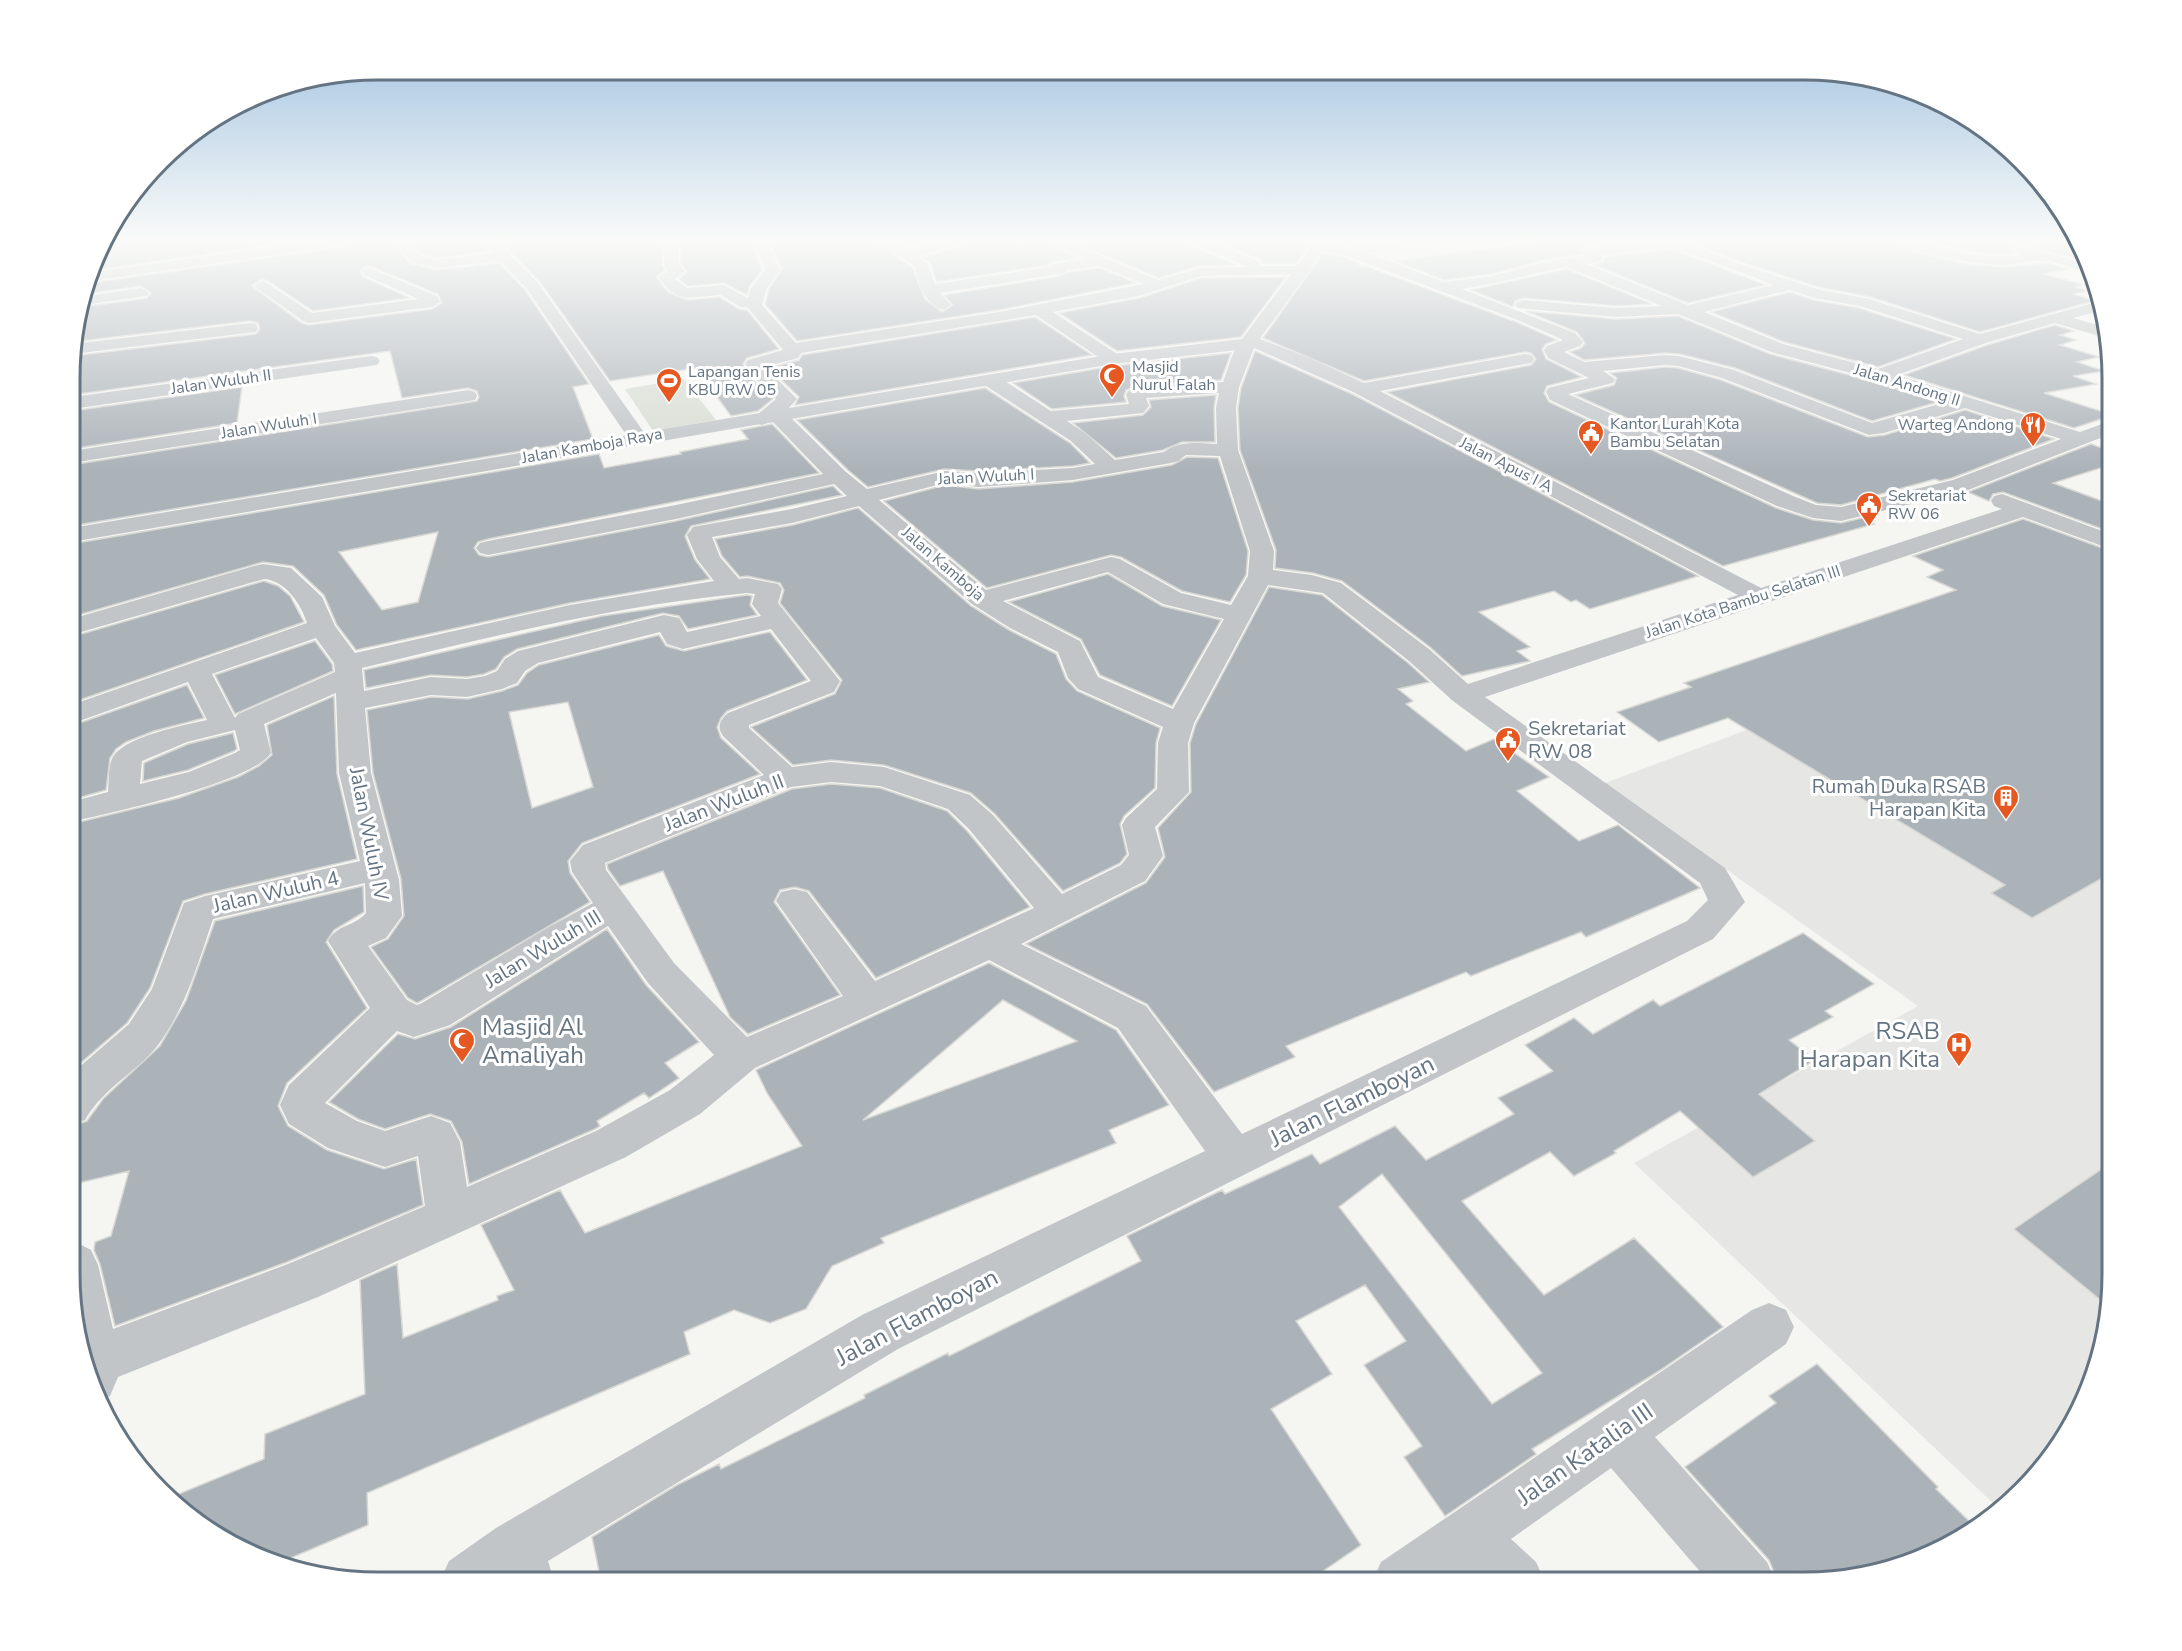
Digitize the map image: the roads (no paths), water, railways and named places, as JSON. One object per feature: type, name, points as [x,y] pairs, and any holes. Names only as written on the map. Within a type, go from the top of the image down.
[{"type":"street","points":[[360,318],[371,361],[383,392]]},
{"type":"street","points":[[555,318],[638,438]]},
{"type":"street","points":[[764,318],[792,350]]},
{"type":"street","points":[[961,318],[966,322]]},
{"type":"street","points":[[792,350],[990,318]]},
{"type":"street","points":[[1052,318],[1113,359]]},
{"type":"street","points":[[95,1369],[449,1217],[611,1144],[684,1102],[741,1057],[868,1001],[1057,912],[1133,873],[1143,863],[1146,856],[1138,825],[1173,792],[1173,743],[1179,723],[1260,576],[1262,551],[1228,450],[1226,408],[1230,387],[1248,342],[1266,318]]},
{"type":"street","points":[[1522,318],[1569,337],[1574,342],[1555,348],[1554,354],[1606,379],[1555,392],[1557,396],[1765,492],[1813,511],[1841,514],[1960,485],[2102,430]]},
{"type":"street","name":"Jalan Andong II","points":[[1705,318],[1739,334],[1807,357],[1879,375],[2080,438]]},
{"type":"street","points":[[1914,318],[1980,339]]},
{"type":"street","points":[[1879,375],[1980,339],[2052,318]]},
{"type":"street","points":[[2052,318],[2099,331]]},
{"type":"street","points":[[81,349],[250,328]]},
{"type":"street","name":"Jalan Kamboja Raya","points":[[80,533],[1113,359],[1248,342]]},
{"type":"street","name":"Jalan Apus I A","points":[[1248,342],[1309,362],[1760,597]]},
{"type":"street","points":[[770,417],[787,399],[759,372],[754,364],[792,354],[792,350]]},
{"type":"street","points":[[1728,374],[1807,357]]},
{"type":"street","points":[[1363,389],[1524,359]]},
{"type":"street","points":[[1584,367],[1672,360],[1728,374],[1806,402],[1869,429],[1877,429],[1966,402]]},
{"type":"street","name":"Jalan Wuluh II","points":[[80,402],[371,361]]},
{"type":"street","points":[[990,380],[1078,437],[1109,466]]},
{"type":"street","points":[[1049,417],[1136,409],[1139,406],[1135,395],[1140,393],[1230,387]]},
{"type":"street","name":"Jalan Wuluh I","points":[[80,454],[383,392],[468,396]]},
{"type":"street","name":"Jalan Kamboja","points":[[770,417],[981,598],[1019,622],[1070,647],[1082,678],[1088,683],[1179,723]]},
{"type":"street","name":"Jalan Wuluh I","points":[[731,585],[708,559],[699,535],[701,532],[792,516],[945,477],[978,480],[1073,474],[1171,457],[1178,451],[1186,449],[1228,450]]},
{"type":"street","points":[[488,548],[676,512],[838,477]]},
{"type":"street","points":[[1960,485],[2102,538]]},
{"type":"street","name":"Jalan Kota Bambu Selatan III","points":[[1463,695],[2024,509]]},
{"type":"street","points":[[981,598],[1111,564],[1172,599],[1239,615]]},
{"type":"street","points":[[80,624],[263,571],[282,573],[318,614],[349,681]]},
{"type":"street","name":"Jalan Flamboyan","points":[[497,1572],[520,1565],[880,1332],[1700,930],[1727,902],[1713,876],[1463,695],[1419,655],[1332,588],[1260,576]]},
{"type":"street","points":[[123,799],[127,760],[130,755],[178,735],[236,722],[349,681],[664,594],[731,585],[766,586],[769,589],[765,604],[776,621],[826,681],[826,684],[738,719],[734,723],[734,730],[785,778]]},
{"type":"street","points":[[80,712],[196,670],[318,614]]},
{"type":"street","points":[[349,681],[467,688],[492,683],[507,677],[515,665],[528,657],[664,623],[670,624],[676,638],[683,641],[776,621]]},
{"type":"street","points":[[80,810],[200,779],[254,756],[256,753],[236,722],[196,670]]},
{"type":"street","name":"Jalan Wuluh IV","points":[[349,681],[355,773],[382,880],[384,916],[359,935],[378,992],[393,1010]]},
{"type":"street","name":"Jalan Wuluh II","points":[[614,907],[589,872],[587,861],[595,853],[785,778],[831,772],[884,777],[959,802],[981,822],[1057,912]]},
{"type":"street","name":"Jalan Wuluh 4","points":[[80,1092],[143,1035],[170,992],[197,912],[205,908],[379,868]]},
{"type":"street","points":[[794,902],[868,1001]]},
{"type":"street","name":"Jalan Wuluh III","points":[[393,1010],[414,1022],[436,1014],[560,937],[614,907],[661,973],[741,1057]]},
{"type":"street","points":[[989,944],[1132,1017],[1235,1158]]},
{"type":"street","points":[[393,1010],[304,1097],[301,1105],[304,1112],[343,1135],[385,1149],[431,1134],[435,1136],[438,1142],[449,1217]]},
{"type":"street","points":[[81,1301],[91,1353]]},
{"type":"street","name":"Jalan Katalia III","points":[[1415,1572],[1769,1327]]},
{"type":"street","points":[[1616,1433],[1738,1572]]},
{"type":"street","points":[[1467,1536],[1505,1572]]},
{"type":"place","name":"Masjid Nurul Falah","points":[[1112,399]]},
{"type":"place","name":"Lapangan Tenis KBU RW 05","points":[[669,404]]},
{"type":"place","name":"Warteg Andong","points":[[2033,448]]},
{"type":"place","name":"Kantor Lurah Kota Bambu Selatan","points":[[1591,456]]},
{"type":"place","name":"Sekretariat RW 06","points":[[1869,528]]},
{"type":"place","name":"Sekretariat RW 08","points":[[1508,763]]},
{"type":"place","name":"Rumah Duka RSAB Harapan Kita","points":[[2006,821]]},
{"type":"place","name":"Masjid Al Amaliyah","points":[[462,1064]]},
{"type":"place","name":"RSAB Harapan Kita","points":[[1959,1068]]}]
